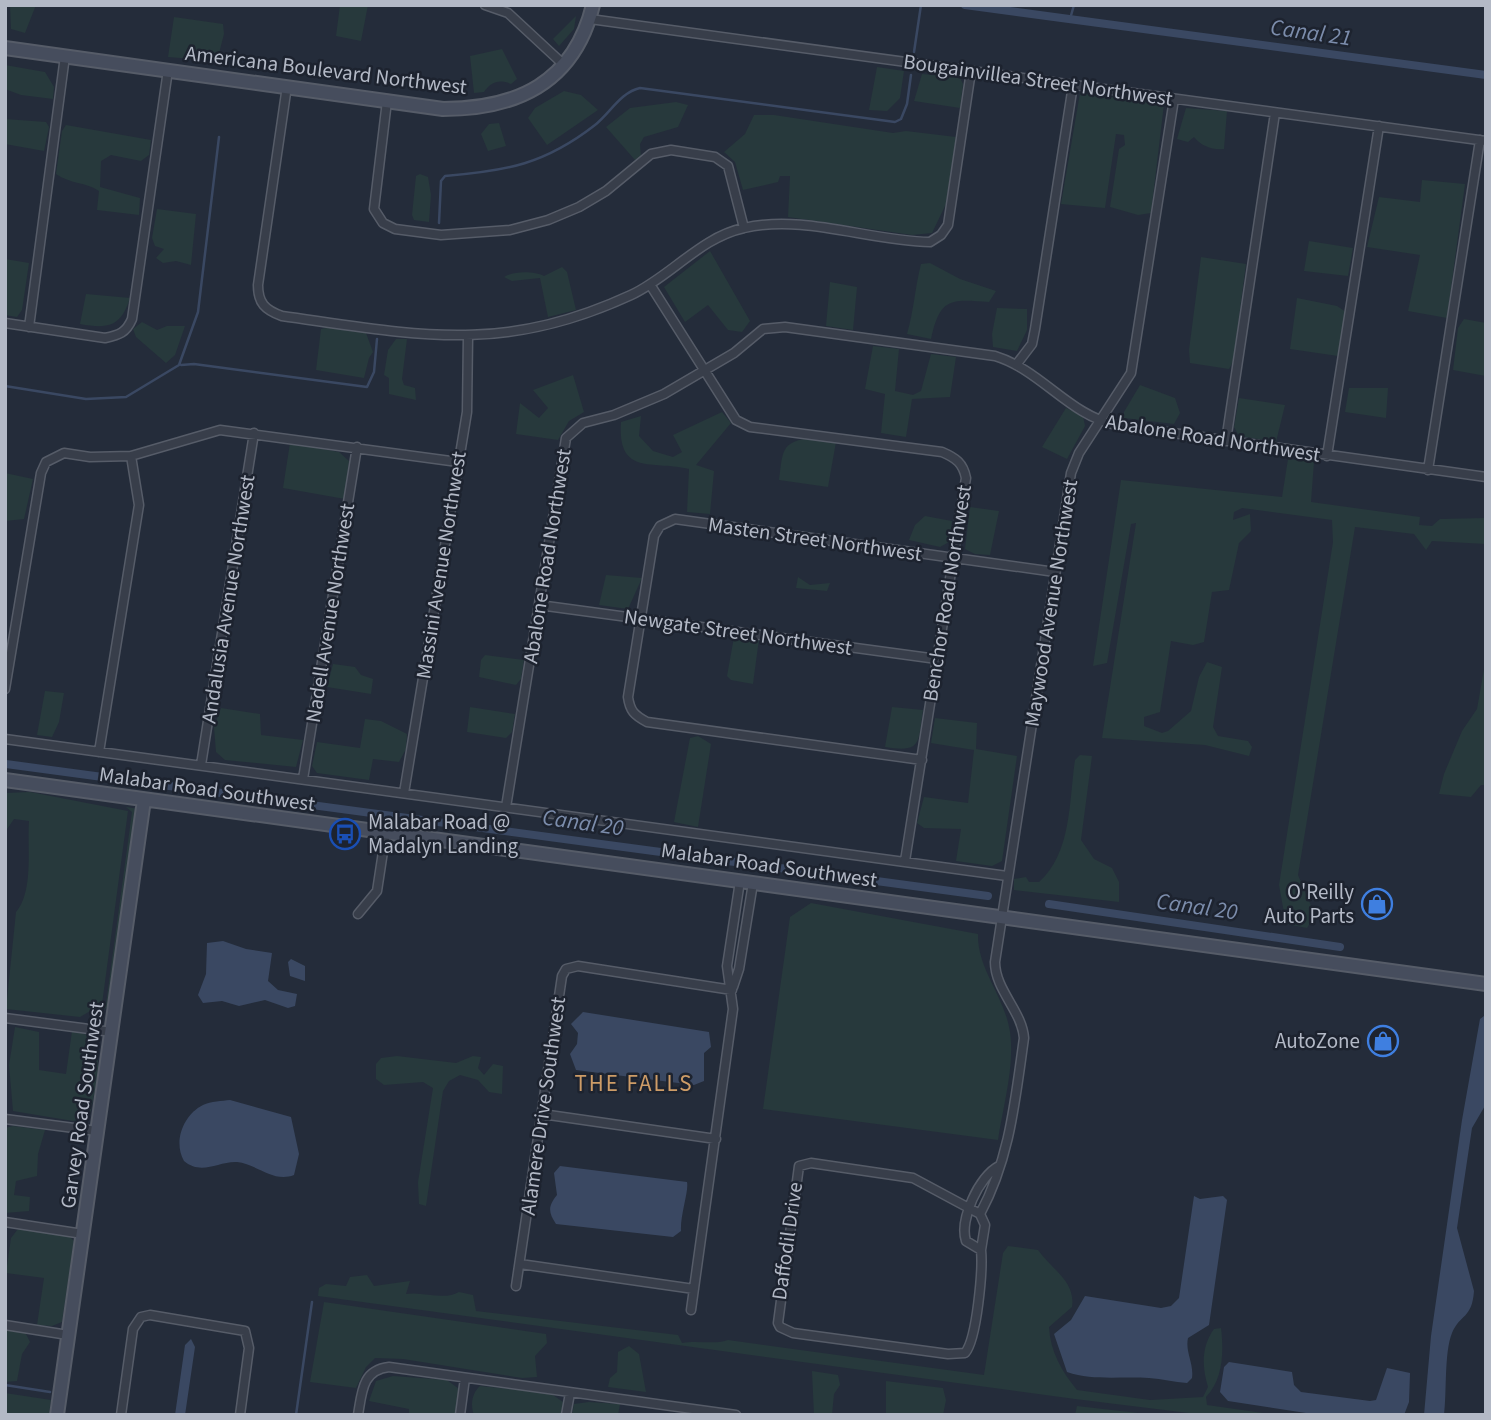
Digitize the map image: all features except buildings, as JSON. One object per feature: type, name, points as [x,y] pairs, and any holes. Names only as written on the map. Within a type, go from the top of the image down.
[{"type":"main road","name":"Americana Boulevard Northwest","points":[[5,48],[443,108],[485,107],[508,102],[531,91],[564,64],[581,39],[593,5]]},
{"type":"main road","name":"Malabar Road Southwest","points":[[5,780],[1486,984]]},
{"type":"main road","name":"Garvey Road Southwest","points":[[57,1415],[144,800]]},
{"type":"street","points":[[485,5],[508,13],[564,64]]},
{"type":"street","name":"Bougainvillea Street Northwest","points":[[590,19],[1483,141]]},
{"type":"street","points":[[29,327],[65,56]]},
{"type":"street","points":[[5,323],[105,338],[120,335],[128,329],[132,319],[168,70]]},
{"type":"street","points":[[286,86],[258,285],[262,305],[269,312],[282,316],[437,337],[468,337],[531,331],[573,320],[652,285],[705,245],[744,228],[782,224],[912,242],[930,242],[941,235],[948,225],[971,71]]},
{"type":"street","points":[[1016,365],[1032,344],[1035,330],[1073,85]]},
{"type":"street","name":"Maywood Avenue Northwest","points":[[980,1214],[999,1178],[999,1166],[1009,1141],[1024,1038],[1021,1024],[995,973],[1007,876],[1071,473],[1100,422],[1130,379],[1174,99]]},
{"type":"street","points":[[387,101],[374,196],[378,217],[395,229],[441,235],[510,230],[548,220],[579,207],[606,191],[651,154],[671,150],[715,157],[728,166],[744,228]]},
{"type":"street","points":[[1226,441],[1275,113]]},
{"type":"street","points":[[1327,456],[1379,126]]},
{"type":"street","points":[[1428,470],[1483,141]]},
{"type":"street","name":"Benchor Road Northwest","points":[[652,285],[727,410],[736,420],[750,427],[942,452],[955,457],[964,467],[966,478],[905,861]]},
{"type":"street","name":"Abalone Road Northwest","points":[[506,807],[566,439],[583,423],[614,415],[663,394],[705,371],[763,329],[774,327],[996,356],[1016,365],[1100,422],[1486,477]]},
{"type":"street","name":"Massini Avenue Northwest","points":[[404,793],[467,412],[468,337]]},
{"type":"street","points":[[5,689],[41,473],[44,466],[64,453],[90,457],[131,456],[220,430],[458,462]]},
{"type":"street","name":"Andalusia Avenue Northwest","points":[[201,765],[254,433]]},
{"type":"street","name":"Nadell Avenue Northwest","points":[[303,779],[357,447]]},
{"type":"street","points":[[99,752],[139,505],[131,456]]},
{"type":"street","name":"Masten Street Northwest","points":[[641,618],[654,536],[660,526],[676,519],[1055,572]]},
{"type":"street","name":"Newgate Street Northwest","points":[[539,605],[937,659]]},
{"type":"street","points":[[641,618],[628,696],[630,709],[635,716],[647,723],[922,760]]},
{"type":"street","points":[[5,739],[1007,876]]},
{"type":"street","points":[[358,914],[377,891],[386,832]]},
{"type":"street","points":[[691,1310],[733,1009],[732,990],[739,969],[746,882]]},
{"type":"street","name":"Alamere Drive Southwest","points":[[516,1286],[562,976],[566,969],[578,966],[732,990]]},
{"type":"street","points":[[5,1018],[112,1032]]},
{"type":"street","points":[[542,1114],[716,1139]]},
{"type":"street","points":[[5,1119],[97,1131]]},
{"type":"street","name":"Daffodil Drive","points":[[811,1163],[913,1178],[980,1214],[985,1225],[981,1250],[983,1263],[971,1341],[965,1353],[948,1354],[793,1333],[780,1327],[778,1323],[799,1166],[811,1163]]},
{"type":"street","points":[[981,1250],[966,1241],[964,1234],[968,1209],[988,1173],[999,1166]]},
{"type":"street","points":[[5,1222],[83,1234]]},
{"type":"street","points":[[520,1264],[694,1289]]},
{"type":"street","points":[[121,1415],[134,1329],[141,1317],[150,1315],[245,1331],[250,1348],[240,1415]]},
{"type":"street","points":[[5,1325],[68,1335]]},
{"type":"street","points":[[358,1415],[367,1377],[384,1367],[736,1415]]},
{"type":"street","points":[[460,1415],[465,1378]]},
{"type":"street","points":[[566,1415],[570,1393]]},
{"type":"shaded area","points":[[10,5],[36,5],[25,33],[11,29]]},
{"type":"shaded area","points":[[340,5],[368,5],[361,41],[336,36]]},
{"type":"shaded area","points":[[576,16],[574,29],[559,46],[553,39]]},
{"type":"shaded area","points":[[174,17],[223,24],[224,34],[217,61],[168,57]]},
{"type":"shaded area","points":[[502,49],[517,79],[511,84],[496,82],[484,92],[474,93],[470,56]]},
{"type":"shaded area","points":[[5,65],[45,72],[54,87],[53,99],[21,95],[5,89]]},
{"type":"shaded area","points":[[877,67],[904,71],[900,98],[887,111],[869,110]]},
{"type":"shaded area","points":[[922,74],[960,78],[963,84],[960,108],[914,101]]},
{"type":"shaded area","points":[[564,91],[581,95],[598,110],[547,145],[528,118],[535,108]]},
{"type":"shaded area","points":[[1080,93],[1164,104],[1151,213],[1138,215],[1110,207],[1119,149],[1125,145],[1124,135],[1116,134],[1105,208],[1061,204]]},
{"type":"shaded area","points":[[676,102],[688,105],[678,127],[644,137],[640,144],[641,157],[635,160],[606,127],[630,108]]},
{"type":"shaded area","points":[[1186,108],[1227,111],[1224,149],[1207,147],[1194,137],[1188,142],[1177,139]]},
{"type":"shaded area","points":[[754,115],[774,115],[893,133],[906,131],[956,137],[946,204],[932,233],[912,235],[788,217],[790,176],[780,176],[778,182],[743,190],[735,162],[724,152],[745,134]]},
{"type":"shaded area","points":[[5,119],[46,122],[49,127],[44,151],[5,144]]},
{"type":"shaded area","points":[[499,123],[506,146],[488,151],[481,134],[489,124]]},
{"type":"shaded area","points":[[66,125],[151,140],[149,155],[141,161],[111,155],[101,161],[100,187],[140,198],[139,215],[97,210],[99,191],[56,174],[62,131]]},
{"type":"shaded area","points":[[420,174],[428,177],[431,195],[429,222],[414,220],[412,215],[416,176]]},
{"type":"shaded area","points":[[1422,180],[1465,184],[1447,318],[1408,311],[1420,255],[1367,247],[1379,197],[1420,202]]},
{"type":"shaded area","points":[[157,209],[196,214],[191,265],[176,261],[163,263],[156,258],[164,249],[155,246],[152,238]]},
{"type":"shaded area","points":[[1309,241],[1353,248],[1348,276],[1304,271]]},
{"type":"shaded area","points":[[710,251],[750,321],[742,332],[728,330],[708,305],[685,322],[664,287]]},
{"type":"shaded area","points":[[1201,257],[1246,264],[1233,362],[1229,369],[1190,363],[1189,350]]},
{"type":"shaded area","points":[[5,259],[29,263],[22,310],[17,317],[5,315]]},
{"type":"shaded area","points":[[930,263],[960,279],[996,291],[989,302],[956,302],[943,308],[931,339],[907,334],[921,264]]},
{"type":"shaded area","points":[[562,267],[567,272],[576,310],[548,317],[540,278],[512,281],[504,277],[524,272],[544,276]]},
{"type":"shaded area","points":[[830,282],[857,287],[853,330],[826,326]]},
{"type":"shaded area","points":[[86,294],[130,298],[118,320],[106,326],[90,326],[80,324]]},
{"type":"shaded area","points":[[1297,298],[1337,306],[1346,312],[1338,356],[1290,349]]},
{"type":"shaded area","points":[[997,308],[1027,309],[1027,330],[1017,351],[993,347],[992,334]]},
{"type":"shaded area","points":[[1464,319],[1486,323],[1486,376],[1453,370],[1458,328]]},
{"type":"shaded area","points":[[142,322],[157,330],[167,326],[185,326],[175,355],[166,363],[136,337],[133,329]]},
{"type":"shaded area","points":[[331,327],[366,333],[373,352],[364,378],[316,370],[321,329]]},
{"type":"shaded area","points":[[396,339],[407,339],[402,379],[404,385],[415,388],[416,400],[389,394],[389,378],[384,375],[388,350]]},
{"type":"shaded area","points":[[873,346],[899,349],[895,391],[913,395],[921,391],[931,354],[956,357],[950,397],[912,399],[906,437],[881,433],[885,394],[865,389]]},
{"type":"shaded area","points":[[573,375],[584,412],[569,421],[558,440],[516,434],[520,403],[539,418],[548,408],[533,390]]},
{"type":"shaded area","points":[[1140,385],[1175,398],[1180,413],[1174,424],[1124,418],[1124,412]]},
{"type":"shaded area","points":[[1349,388],[1388,388],[1386,418],[1345,412]]},
{"type":"shaded area","points":[[1239,398],[1285,405],[1276,442],[1239,436],[1234,427]]},
{"type":"shaded area","points":[[1066,408],[1083,416],[1085,426],[1067,459],[1042,447]]},
{"type":"shaded area","points":[[722,412],[731,423],[696,465],[714,471],[710,514],[687,512],[689,469],[651,465],[632,459],[625,451],[621,439],[621,422],[641,416],[639,436],[653,451],[673,457],[682,452],[673,435]]},
{"type":"shaded area","points":[[812,438],[836,442],[828,487],[779,480],[785,450],[794,442]]},
{"type":"shaded area","points":[[290,443],[339,452],[349,461],[345,499],[283,488]]},
{"type":"shaded area","points":[[1288,459],[1314,462],[1311,502],[1420,517],[1419,525],[1432,526],[1440,519],[1486,518],[1486,544],[1432,541],[1426,550],[1414,534],[1355,527],[1298,875],[1315,915],[1307,928],[1286,924],[1279,885],[1333,542],[1332,520],[1242,508],[1234,512],[1233,520],[1250,514],[1251,531],[1239,543],[1229,590],[1212,592],[1204,642],[1193,645],[1171,641],[1160,712],[1144,717],[1144,726],[1162,733],[1168,731],[1191,711],[1199,677],[1207,662],[1222,667],[1213,727],[1218,736],[1248,741],[1252,747],[1249,756],[1205,745],[1102,738],[1136,523],[1131,524],[1107,663],[1093,666],[1121,480],[1282,497]]},
{"type":"shaded area","points":[[5,473],[33,479],[24,519],[5,521]]},
{"type":"shaded area","points":[[970,507],[999,511],[990,555],[975,554],[965,549]]},
{"type":"shaded area","points":[[925,516],[952,521],[949,542],[940,547],[909,540],[915,525]]},
{"type":"shaded area","points":[[606,575],[642,578],[628,609],[599,605]]},
{"type":"shaded area","points":[[798,577],[810,585],[830,583],[827,591],[796,588]]},
{"type":"shaded area","points":[[734,637],[759,639],[753,684],[731,680],[727,676]]},
{"type":"shaded area","points":[[485,655],[524,660],[521,679],[516,685],[479,677],[481,660]]},
{"type":"shaded area","points":[[1486,658],[1486,785],[1481,785],[1471,797],[1439,794],[1444,774],[1462,731],[1477,709]]},
{"type":"shaded area","points":[[333,664],[355,667],[361,675],[373,679],[371,694],[327,687]]},
{"type":"shaded area","points":[[45,691],[64,693],[59,722],[52,737],[37,735]]},
{"type":"shaded area","points":[[470,707],[515,714],[512,732],[506,738],[467,732]]},
{"type":"shaded area","points":[[892,707],[923,710],[919,738],[912,747],[885,747]]},
{"type":"shaded area","points":[[221,708],[260,714],[261,735],[303,740],[296,767],[225,760],[216,752],[214,727]]},
{"type":"shaded area","points":[[935,718],[977,723],[976,749],[1017,756],[1002,861],[992,866],[956,861],[961,829],[924,828],[917,823],[924,797],[968,803],[974,750],[931,743]]},
{"type":"shaded area","points":[[365,719],[381,721],[407,734],[406,749],[399,762],[373,759],[369,780],[317,773],[312,766],[317,742],[360,748]]},
{"type":"shaded area","points":[[698,736],[711,744],[698,827],[674,822],[690,738]]},
{"type":"shaded area","points":[[1080,755],[1092,756],[1081,840],[1094,859],[1112,868],[1119,882],[1119,902],[1014,890],[1014,879],[1026,877],[1029,882],[1039,882],[1058,856],[1070,809],[1075,760]]},
{"type":"shaded area","points":[[30,792],[128,811],[102,1004],[80,1017],[6,1009],[16,912],[22,903],[27,881],[29,821],[14,819],[5,832],[5,793]]},
{"type":"shaded area","points":[[126,807],[139,809],[110,1007],[100,1010],[106,1004],[132,812]]},
{"type":"shaded area","points":[[811,903],[978,934],[982,959],[1003,1007],[1010,1032],[1010,1072],[998,1140],[763,1109],[790,917]]},
{"type":"shaded area","points":[[15,1027],[39,1032],[39,1070],[66,1074],[72,1031],[85,1034],[93,1042],[98,1066],[89,1119],[73,1121],[13,1111],[9,1065]]},
{"type":"shaded area","points":[[397,1056],[456,1063],[473,1056],[481,1057],[478,1068],[484,1075],[493,1064],[503,1066],[502,1094],[489,1092],[478,1080],[460,1075],[449,1081],[443,1091],[426,1206],[419,1204],[418,1182],[433,1088],[423,1082],[384,1085],[376,1079],[376,1064],[381,1058]]},
{"type":"shaded area","points":[[13,1126],[45,1130],[38,1154],[37,1176],[16,1181],[14,1195],[30,1197],[29,1211],[5,1213],[5,1128]]},
{"type":"shaded area","points":[[18,1229],[69,1236],[74,1241],[62,1322],[52,1326],[37,1325],[44,1278],[6,1273],[11,1238]]},
{"type":"shaded area","points":[[1008,1246],[1038,1250],[1070,1290],[1072,1307],[1049,1327],[1058,1361],[1077,1390],[1150,1400],[1203,1397],[1208,1387],[1204,1365],[1205,1350],[1214,1329],[1221,1328],[1221,1365],[1216,1382],[1206,1397],[1207,1405],[1278,1415],[1205,1415],[1075,1399],[318,1296],[319,1288],[326,1284],[346,1286],[350,1277],[367,1275],[374,1286],[410,1281],[406,1294],[447,1296],[459,1292],[473,1295],[476,1311],[678,1335],[682,1343],[728,1340],[984,1375],[1003,1253]]},
{"type":"shaded area","points":[[324,1302],[546,1334],[547,1343],[535,1356],[537,1377],[522,1378],[403,1359],[375,1358],[366,1367],[356,1388],[310,1382]]},
{"type":"shaded area","points":[[5,1329],[25,1332],[30,1342],[22,1354],[17,1381],[5,1382]]},
{"type":"shaded area","points":[[629,1346],[639,1354],[646,1392],[608,1387],[610,1378],[617,1372],[618,1352]]},
{"type":"shaded area","points":[[812,1371],[838,1375],[840,1385],[834,1394],[832,1415],[814,1415]]},
{"type":"shaded area","points":[[393,1376],[447,1380],[459,1389],[456,1415],[409,1415],[409,1409],[369,1401],[376,1381]]},
{"type":"shaded area","points":[[886,1381],[943,1388],[946,1400],[943,1415],[886,1415]]},
{"type":"shaded area","points":[[480,1386],[550,1393],[563,1402],[561,1415],[474,1415],[472,1399]]},
{"type":"shaded area","points":[[5,1393],[51,1400],[49,1415],[5,1415]]},
{"type":"shaded area","points":[[574,1404],[620,1404],[618,1415],[572,1415]]},
{"type":"shaded area","points":[[1077,1406],[1138,1413],[1075,1415]]},
{"type":"water","points":[[223,941],[246,949],[272,953],[268,981],[278,990],[297,994],[295,1006],[288,1008],[265,1000],[239,1006],[222,1001],[203,1003],[198,995],[206,974],[207,943]]},
{"type":"water","points":[[291,959],[305,966],[305,981],[290,976],[288,962]]},
{"type":"water","points":[[583,1012],[709,1032],[711,1047],[704,1053],[704,1081],[694,1085],[576,1070],[570,1054],[577,1044],[578,1033],[571,1024]]},
{"type":"water","points":[[1484,1016],[1486,1104],[1472,1128],[1457,1228],[1474,1291],[1473,1300],[1449,1341],[1444,1415],[1424,1415],[1431,1336],[1462,1120],[1480,1019]]},
{"type":"water","points":[[230,1100],[291,1117],[299,1154],[294,1175],[279,1177],[237,1162],[204,1168],[184,1161],[180,1138],[190,1115],[206,1104]]},
{"type":"water","points":[[560,1166],[687,1182],[681,1231],[673,1237],[556,1224],[550,1209],[557,1195],[554,1173]]},
{"type":"water","points":[[1194,1196],[1200,1199],[1223,1196],[1227,1200],[1209,1325],[1188,1338],[1192,1378],[1187,1383],[1149,1378],[1108,1378],[1067,1372],[1054,1334],[1071,1320],[1085,1296],[1161,1308],[1171,1306],[1179,1298]]},
{"type":"water","points":[[191,1339],[195,1347],[185,1415],[175,1415],[185,1345]]},
{"type":"water","points":[[1229,1362],[1292,1372],[1294,1385],[1301,1392],[1370,1401],[1376,1400],[1387,1368],[1410,1373],[1409,1402],[1404,1415],[1319,1415],[1228,1401],[1220,1392],[1224,1367]]},
{"type":"waterway","points":[[914,52],[921,5]]},
{"type":"waterway","name":"Canal 21","points":[[965,5],[1486,75]]},
{"type":"waterway","points":[[1070,19],[1074,5]]},
{"type":"waterway","points":[[439,223],[441,181],[445,176],[507,168],[542,157],[595,125],[633,90],[640,88],[895,122],[901,119],[907,104],[911,75]]},
{"type":"waterway","points":[[5,386],[86,399],[126,397],[179,365],[198,312],[219,137]]},
{"type":"waterway","points":[[181,365],[194,364],[367,387],[374,372],[377,339]]},
{"type":"waterway","name":"Canal 20","points":[[6,764],[988,896]]},
{"type":"waterway","name":"Canal 20","points":[[1049,904],[1340,947]]},
{"type":"waterway","points":[[296,1415],[312,1302]]},
{"type":"waterway","points":[[5,1385],[50,1392]]},
{"type":"place","name":"Malabar Road @ Madalyn Landing","points":[[345,834]]},
{"type":"place","name":"O'Reilly Auto Parts","points":[[1377,904]]},
{"type":"place","name":"AutoZone","points":[[1383,1041]]},
{"type":"district","name":"THE FALLS","points":[[634,1083]]}]
